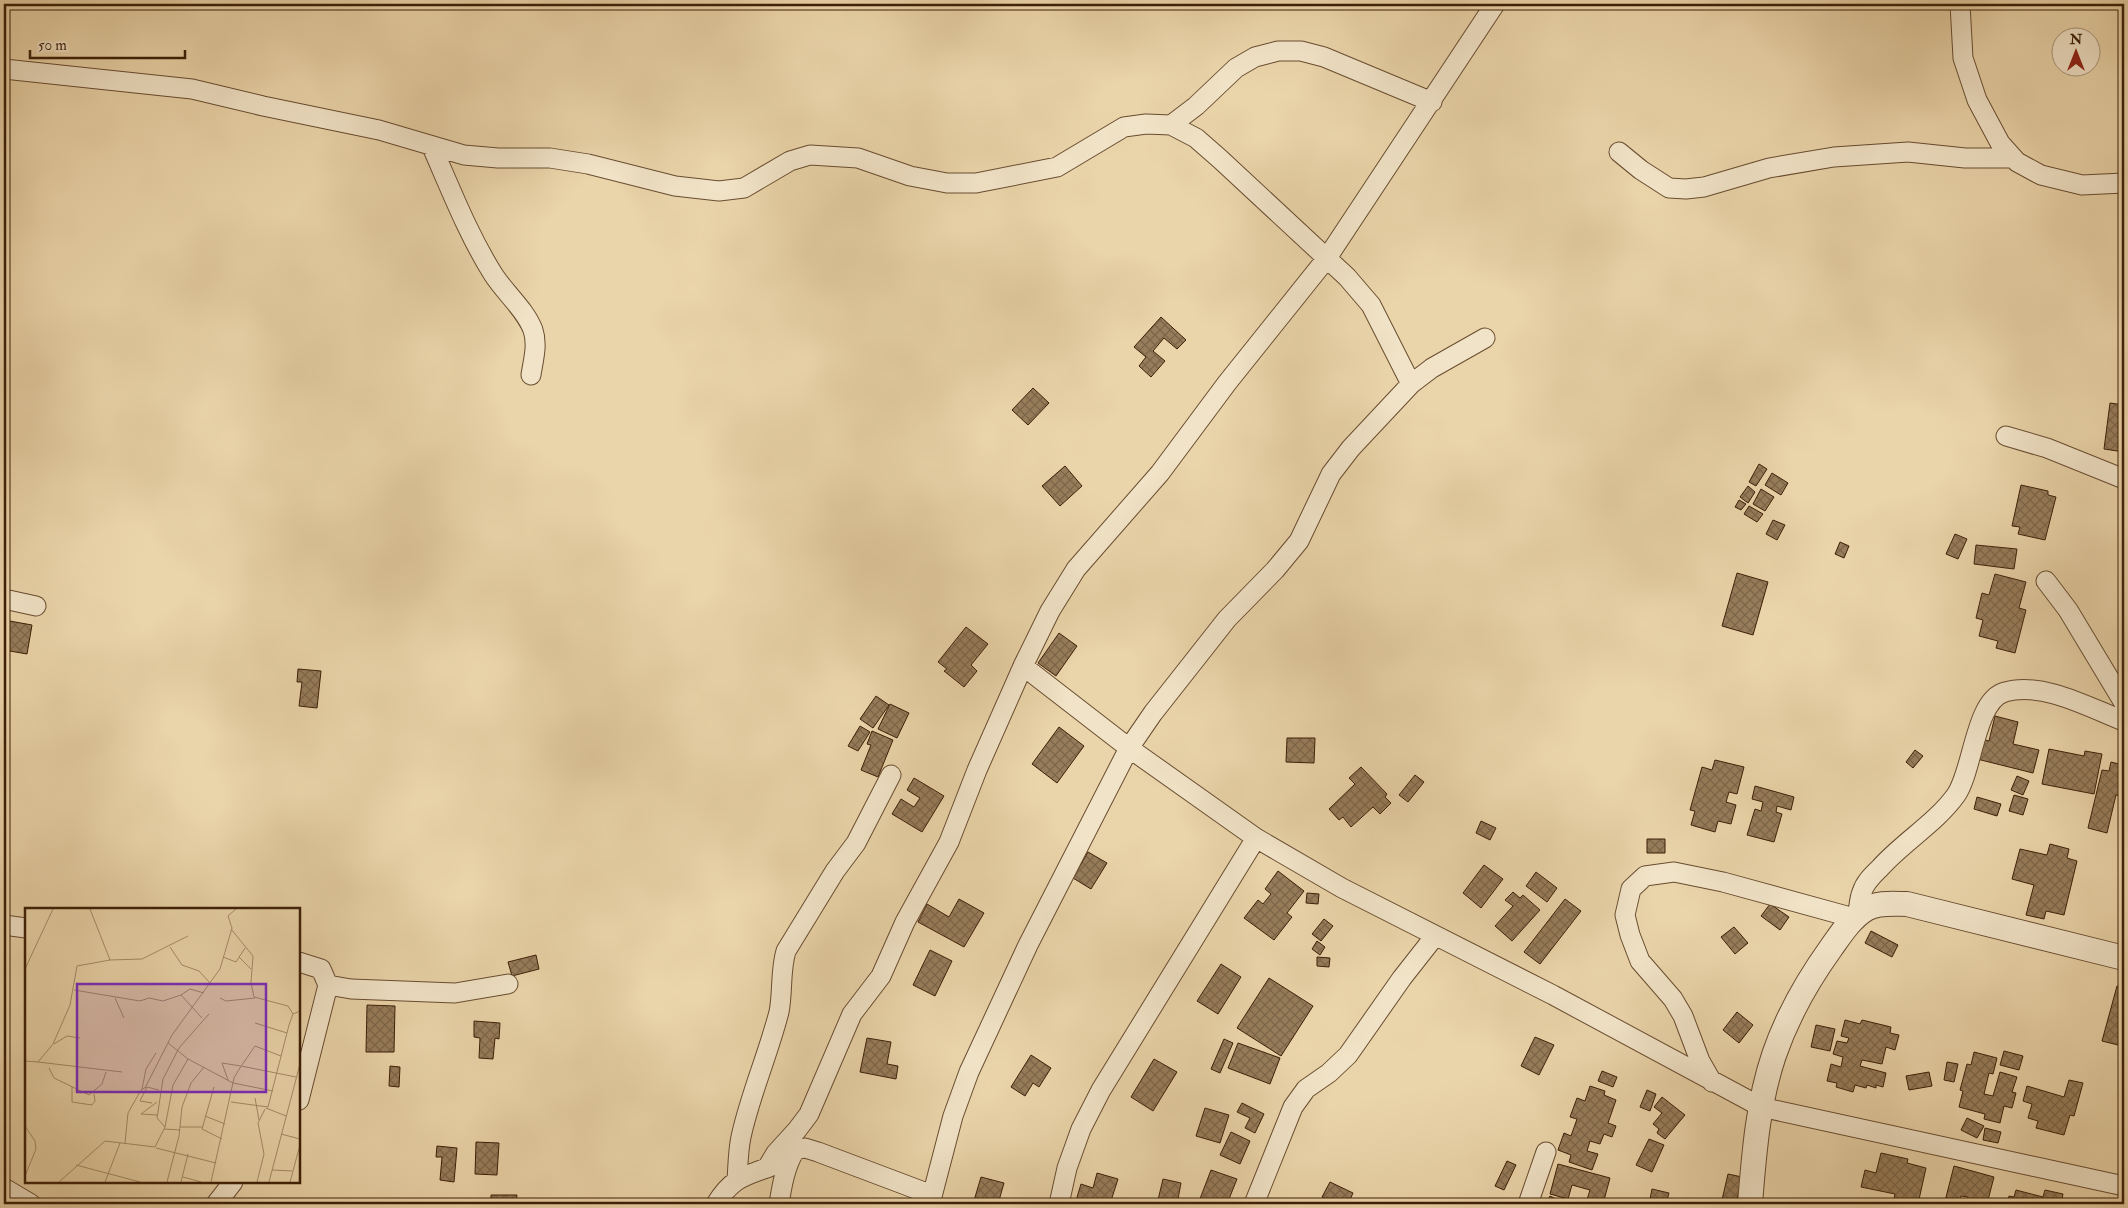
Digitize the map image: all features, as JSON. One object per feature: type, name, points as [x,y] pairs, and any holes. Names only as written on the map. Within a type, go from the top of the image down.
[{"type":"street","points":[[767,1168],[776,1153],[798,1130],[809,1114],[852,1014],[882,976],[905,922],[949,842],[977,770],[1023,666],[1050,611],[1076,569],[1160,473],[1227,383],[1327,258],[1496,4]]},
{"type":"street","points":[[1960,4],[1964,58],[1977,100],[2000,143],[2013,158],[2041,175],[2066,182],[2082,185],[2124,183]]},
{"type":"street","points":[[1170,125],[1196,106],[1236,68],[1255,57],[1278,51],[1301,51],[1324,57],[1432,102]]},
{"type":"street","points":[[4,68],[192,89],[379,130],[464,155],[498,158],[550,158],[578,162],[675,186],[719,191],[744,188],[790,161],[810,155],[858,158],[910,176],[947,183],[976,183],[1057,167],[1124,127],[1146,124],[1170,125],[1196,138],[1347,277],[1371,305],[1411,384]]},
{"type":"street","points":[[432,147],[458,211],[494,276],[520,308],[533,331],[535,352],[530,376]]},
{"type":"street","points":[[1619,152],[1641,170],[1669,188],[1686,189],[1704,187],[1769,168],[1834,157],[1908,152],[1965,158],[2013,158]]},
{"type":"street","points":[[779,1204],[784,1177],[791,1157],[796,1150],[805,1148],[931,1200],[952,1116],[968,1072],[1028,945],[1129,748],[1153,713],[1227,619],[1299,541],[1331,474],[1351,448],[1411,384],[1432,368],[1485,338]]},
{"type":"street","points":[[2006,436],[2047,448],[2124,478]]},
{"type":"street","points":[[2046,580],[2068,610],[2124,703]]},
{"type":"street","points":[[4,599],[36,606]]},
{"type":"street","points":[[1023,666],[1129,748],[1256,838],[1342,888],[1553,996],[1761,1108],[2124,1186]]},
{"type":"street","points":[[1856,916],[1859,900],[1868,880],[1894,853],[1944,809],[1957,793],[1965,776],[1978,727],[1990,703],[2003,692],[2024,690],[2060,696],[2124,721]]},
{"type":"street","points":[[737,1180],[740,1140],[767,1052],[782,994],[782,963],[786,951],[835,871],[856,844],[891,775]]},
{"type":"street","points":[[1059,1204],[1081,1129],[1101,1090],[1256,838]]},
{"type":"street","points":[[1712,1082],[1700,1060],[1683,1016],[1673,999],[1640,961],[1625,915],[1631,889],[1645,876],[1674,872],[1723,882],[1856,916]]},
{"type":"street","points":[[1750,1204],[1761,1108],[1774,1055],[1793,1010],[1824,958],[1856,916],[1868,908],[1886,903],[1907,904],[2124,958]]},
{"type":"street","points":[[4,925],[25,928]]},
{"type":"street","points":[[1254,1204],[1293,1107],[1306,1089],[1329,1073],[1348,1055],[1402,978],[1435,936]]},
{"type":"street","points":[[300,962],[321,970],[328,984],[300,1096]]},
{"type":"street","points":[[328,984],[351,989],[455,994],[508,984]]},
{"type":"street","points":[[1528,1204],[1546,1152]]},
{"type":"street","points":[[716,1204],[727,1188],[737,1180],[791,1157]]},
{"type":"street","points":[[216,1204],[232,1183]]},
{"type":"street","points":[[4,1188],[32,1204]]},
{"type":"building","points":[[1161,317],[1186,340],[1177,349],[1164,338],[1153,351],[1165,361],[1151,377],[1139,366],[1146,357],[1134,347]]},
{"type":"building","points":[[1033,388],[1049,403],[1028,425],[1012,410]]},
{"type":"building","points":[[2110,403],[2124,405],[2124,452],[2104,449]]},
{"type":"building","points":[[1759,464],[1767,469],[1756,486],[1749,482]]},
{"type":"building","points":[[1065,466],[1082,486],[1060,506],[1042,486]]},
{"type":"building","points":[[1772,473],[1788,483],[1781,495],[1765,485]]},
{"type":"building","points":[[2021,485],[2048,491],[2048,495],[2056,497],[2045,540],[2018,534],[2020,527],[2012,526]]},
{"type":"building","points":[[1748,486],[1755,492],[1748,503],[1740,497]]},
{"type":"building","points":[[1761,489],[1774,497],[1765,511],[1753,504]]},
{"type":"building","points":[[1739,500],[1746,504],[1741,510],[1735,507]]},
{"type":"building","points":[[1749,506],[1763,514],[1757,522],[1744,514]]},
{"type":"building","points":[[1773,520],[1785,525],[1777,540],[1766,534]]},
{"type":"building","points":[[1955,534],[1967,539],[1958,559],[1946,554]]},
{"type":"building","points":[[1840,542],[1849,546],[1844,558],[1835,554]]},
{"type":"building","points":[[1976,545],[2017,549],[2014,569],[1974,564]]},
{"type":"building","points":[[1737,573],[1768,582],[1753,635],[1722,626]]},
{"type":"building","points":[[1995,574],[2026,582],[2019,608],[2026,610],[2015,653],[1996,648],[1998,641],[1979,636],[1983,620],[1976,618],[1982,593],[1989,595]]},
{"type":"building","points":[[4,620],[32,625],[27,654],[4,650]]},
{"type":"building","points":[[966,627],[988,644],[971,665],[977,671],[964,687],[944,671],[947,669],[938,662]]},
{"type":"building","points":[[1059,633],[1077,646],[1056,676],[1038,663]]},
{"type":"building","points":[[298,669],[321,671],[317,708],[299,706],[302,682],[297,682]]},
{"type":"building","points":[[876,696],[889,705],[873,728],[860,719]]},
{"type":"building","points":[[890,704],[909,713],[897,738],[878,729]]},
{"type":"building","points":[[1995,716],[2018,722],[2013,744],[2039,750],[2033,773],[1977,759],[1982,739],[1989,741]]},
{"type":"building","points":[[860,726],[870,732],[858,751],[848,746]]},
{"type":"building","points":[[1059,727],[1084,746],[1057,783],[1032,764]]},
{"type":"building","points":[[872,731],[893,740],[878,777],[861,770],[871,745],[867,744]]},
{"type":"building","points":[[1287,738],[1315,738],[1314,763],[1286,762]]},
{"type":"building","points":[[2049,749],[2084,756],[2085,751],[2102,754],[2094,794],[2042,784]]},
{"type":"building","points":[[1915,750],[1923,756],[1913,768],[1906,762]]},
{"type":"building","points":[[1715,760],[1744,767],[1737,794],[1729,792],[1726,802],[1736,805],[1731,824],[1718,821],[1715,832],[1691,825],[1695,811],[1690,810],[1702,767],[1712,770]]},
{"type":"building","points":[[2111,762],[2123,765],[2121,771],[2124,772],[2124,797],[2116,795],[2107,833],[2088,828],[2102,770],[2109,771]]},
{"type":"building","points":[[1361,767],[1387,794],[1385,797],[1391,803],[1380,814],[1373,807],[1351,827],[1343,817],[1339,820],[1329,809],[1355,784],[1349,778]]},
{"type":"building","points":[[1415,775],[1424,782],[1408,802],[1399,795]]},
{"type":"building","points":[[2017,776],[2029,781],[2023,795],[2011,790]]},
{"type":"building","points":[[914,778],[944,796],[922,832],[892,814],[901,799],[914,807],[920,798],[907,790]]},
{"type":"building","points":[[1755,786],[1794,797],[1791,810],[1777,806],[1776,812],[1782,814],[1774,842],[1747,835],[1755,809],[1761,811],[1763,802],[1752,799]]},
{"type":"building","points":[[2014,795],[2028,799],[2023,815],[2009,811]]},
{"type":"building","points":[[1977,797],[2001,804],[1997,816],[1974,809]]},
{"type":"building","points":[[1481,821],[1496,828],[1490,840],[1476,833]]},
{"type":"building","points":[[1647,839],[1665,839],[1665,853],[1647,853]]},
{"type":"building","points":[[2050,844],[2069,849],[2067,858],[2077,861],[2064,915],[2046,911],[2044,919],[2026,915],[2034,885],[2012,879],[2020,849],[2047,855]]},
{"type":"building","points":[[1088,852],[1107,863],[1091,889],[1073,878]]},
{"type":"building","points":[[1484,865],[1503,879],[1481,908],[1463,893]]},
{"type":"building","points":[[1278,871],[1304,891],[1287,913],[1292,917],[1274,940],[1244,918],[1258,900],[1263,904],[1271,894],[1265,889]]},
{"type":"building","points":[[1536,872],[1557,888],[1547,902],[1526,886]]},
{"type":"building","points":[[1513,892],[1520,898],[1523,895],[1540,910],[1512,941],[1495,926],[1513,906],[1505,900]]},
{"type":"building","points":[[1307,893],[1319,894],[1318,904],[1306,903]]},
{"type":"building","points":[[959,899],[984,913],[964,947],[918,922],[927,904],[949,917]]},
{"type":"building","points":[[1565,899],[1581,911],[1540,964],[1524,952]]},
{"type":"building","points":[[1770,904],[1789,917],[1780,930],[1761,916]]},
{"type":"building","points":[[1324,919],[1333,926],[1321,941],[1312,934]]},
{"type":"building","points":[[1734,927],[1748,943],[1735,954],[1721,937]]},
{"type":"building","points":[[1871,931],[1898,945],[1892,957],[1865,943]]},
{"type":"building","points":[[1317,941],[1325,947],[1320,955],[1312,949]]},
{"type":"building","points":[[930,950],[952,961],[935,996],[913,985]]},
{"type":"building","points":[[536,955],[539,969],[512,976],[508,962]]},
{"type":"building","points":[[1317,957],[1330,958],[1329,967],[1317,966]]},
{"type":"building","points":[[1221,964],[1241,977],[1218,1014],[1197,1001]]},
{"type":"building","points":[[1269,978],[1313,1006],[1281,1056],[1237,1028]]},
{"type":"building","points":[[2117,986],[2124,988],[2124,1038],[2122,1046],[2102,1041]]},
{"type":"building","points":[[367,1005],[395,1006],[394,1052],[366,1052]]},
{"type":"building","points":[[1737,1012],[1753,1025],[1739,1043],[1723,1030]]},
{"type":"building","points":[[1845,1020],[1860,1024],[1862,1020],[1891,1027],[1890,1033],[1899,1035],[1895,1050],[1886,1047],[1882,1064],[1862,1060],[1860,1066],[1886,1073],[1883,1087],[1876,1085],[1876,1088],[1867,1085],[1866,1088],[1855,1085],[1853,1092],[1836,1087],[1837,1083],[1827,1081],[1831,1064],[1841,1067],[1843,1057],[1833,1054],[1837,1041],[1847,1043],[1849,1038],[1841,1036]]},
{"type":"building","points":[[474,1021],[500,1023],[499,1039],[495,1038],[493,1059],[479,1058],[480,1038],[474,1037]]},
{"type":"building","points":[[1816,1025],[1835,1029],[1830,1051],[1811,1047]]},
{"type":"building","points":[[1535,1037],[1554,1045],[1539,1075],[1521,1066]]},
{"type":"building","points":[[867,1038],[891,1042],[887,1064],[898,1066],[896,1079],[860,1072]]},
{"type":"building","points":[[1224,1039],[1233,1043],[1220,1073],[1211,1069]]},
{"type":"building","points":[[1238,1043],[1280,1058],[1270,1084],[1228,1068]]},
{"type":"building","points":[[2004,1051],[2023,1056],[2019,1070],[2000,1065]]},
{"type":"building","points":[[1974,1052],[1997,1058],[1993,1074],[1989,1073],[1984,1094],[1993,1096],[2000,1072],[2017,1077],[2012,1092],[2016,1093],[2012,1108],[2004,1106],[2000,1123],[1984,1119],[1985,1114],[1959,1107],[1963,1091],[1960,1090],[1967,1064],[1971,1065]]},
{"type":"building","points":[[1031,1055],[1051,1068],[1039,1087],[1033,1083],[1025,1096],[1011,1087]]},
{"type":"building","points":[[1154,1059],[1177,1072],[1153,1111],[1131,1097]]},
{"type":"building","points":[[1947,1062],[1958,1064],[1954,1082],[1944,1080]]},
{"type":"building","points":[[390,1066],[400,1067],[399,1087],[389,1086]]},
{"type":"building","points":[[1602,1071],[1617,1077],[1613,1087],[1598,1081]]},
{"type":"building","points":[[1929,1072],[1932,1086],[1909,1090],[1906,1076]]},
{"type":"building","points":[[2069,1080],[2083,1083],[2074,1116],[2070,1115],[2064,1135],[2036,1128],[2038,1121],[2028,1118],[2032,1104],[2023,1101],[2027,1086],[2064,1097]]},
{"type":"building","points":[[1590,1086],[1605,1091],[1604,1095],[1616,1100],[1608,1123],[1616,1126],[1612,1137],[1604,1134],[1600,1144],[1590,1141],[1587,1151],[1598,1154],[1592,1170],[1569,1162],[1571,1155],[1558,1150],[1564,1133],[1571,1136],[1577,1119],[1570,1117],[1577,1098],[1585,1101]]},
{"type":"building","points":[[1647,1090],[1656,1094],[1650,1111],[1640,1107]]},
{"type":"building","points":[[1662,1097],[1685,1115],[1665,1139],[1657,1133],[1659,1129],[1653,1124],[1662,1113],[1654,1107]]},
{"type":"building","points":[[1242,1103],[1264,1114],[1255,1133],[1245,1128],[1250,1118],[1237,1112]]},
{"type":"building","points":[[1205,1108],[1229,1115],[1220,1143],[1196,1136]]},
{"type":"building","points":[[1967,1118],[1984,1126],[1977,1138],[1961,1130]]},
{"type":"building","points":[[1985,1128],[2001,1132],[1998,1143],[1983,1140]]},
{"type":"building","points":[[1231,1132],[1250,1141],[1240,1164],[1220,1155]]},
{"type":"building","points":[[1649,1139],[1664,1145],[1652,1172],[1636,1165]]},
{"type":"building","points":[[476,1142],[499,1143],[497,1175],[475,1174]]},
{"type":"building","points":[[437,1146],[457,1148],[454,1182],[440,1180],[442,1157],[436,1157]]},
{"type":"building","points":[[1881,1153],[1908,1159],[1907,1163],[1926,1168],[1918,1204],[1893,1204],[1895,1194],[1861,1187],[1865,1170],[1876,1173]]},
{"type":"building","points":[[1507,1161],[1516,1165],[1504,1190],[1495,1186]]},
{"type":"building","points":[[1558,1164],[1610,1178],[1603,1204],[1586,1203],[1590,1190],[1572,1185],[1568,1199],[1550,1194]]},
{"type":"building","points":[[1954,1166],[1994,1177],[1987,1204],[1966,1204],[1968,1197],[1961,1196],[1959,1204],[1945,1201]]},
{"type":"building","points":[[1211,1170],[1237,1179],[1227,1204],[1198,1204]]},
{"type":"building","points":[[1097,1173],[1118,1179],[1110,1204],[1075,1204],[1081,1184],[1093,1188]]},
{"type":"building","points":[[1728,1174],[1742,1177],[1736,1204],[1721,1204]]},
{"type":"building","points":[[981,1177],[1004,1183],[998,1204],[973,1204]]},
{"type":"building","points":[[1163,1179],[1181,1183],[1177,1204],[1157,1204]]},
{"type":"building","points":[[1330,1182],[1353,1193],[1348,1204],[1336,1204],[1322,1197]]},
{"type":"building","points":[[1652,1189],[1669,1193],[1666,1204],[1649,1204]]},
{"type":"building","points":[[2016,1190],[2043,1197],[2045,1190],[2063,1194],[2061,1204],[2007,1204],[2009,1196],[2014,1197]]},
{"type":"building","points":[[491,1195],[517,1195],[516,1204],[491,1204]]},
{"type":"building","points":[[1550,1196],[1562,1202],[1560,1204],[1546,1204]]},
{"type":"building","points":[[825,1200],[847,1204],[824,1204]]}]
